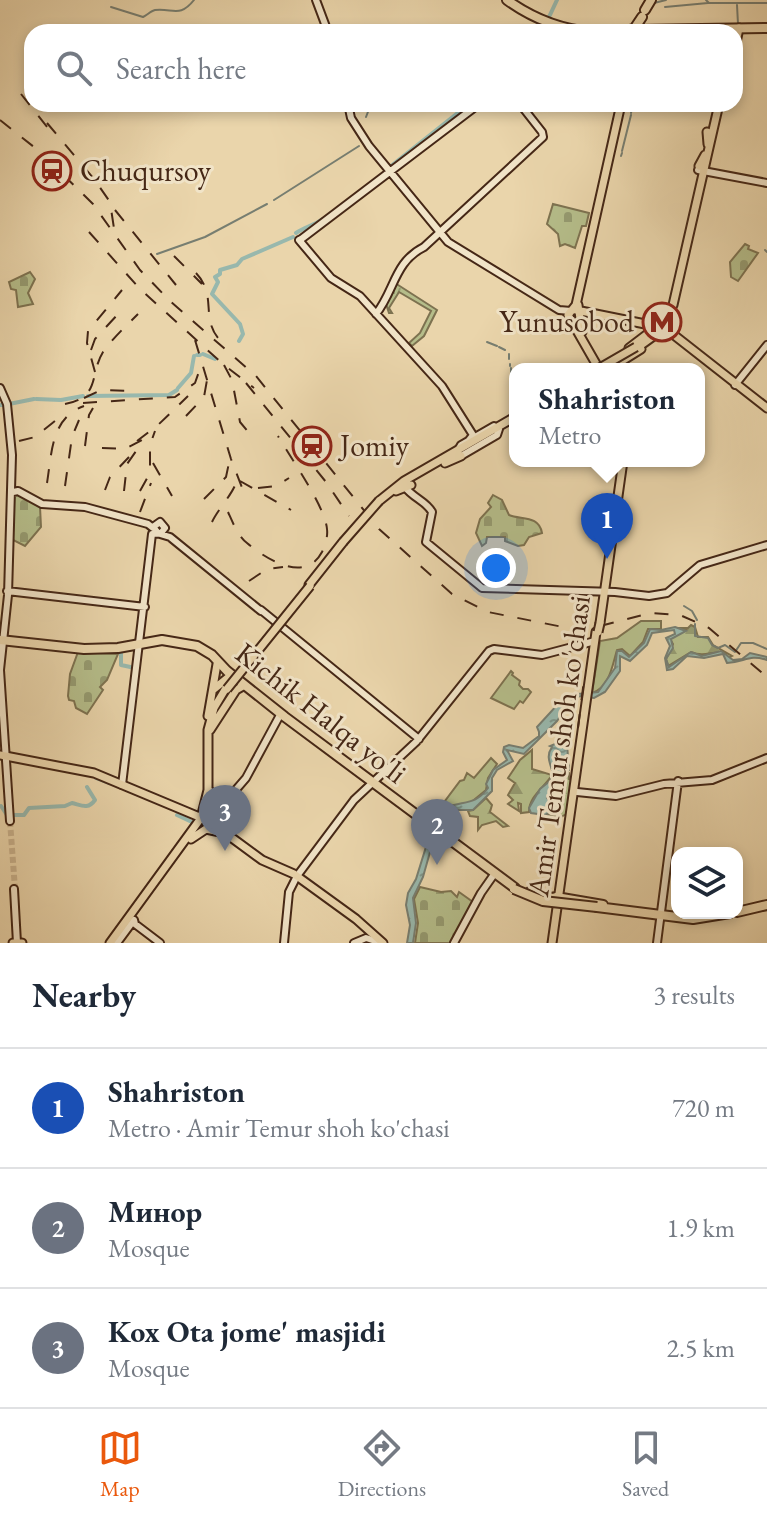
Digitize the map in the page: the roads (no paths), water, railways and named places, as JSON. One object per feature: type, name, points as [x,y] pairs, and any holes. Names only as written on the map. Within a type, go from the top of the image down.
[{"type":"highway","points":[[505,0],[549,24]]},
{"type":"highway","points":[[743,30],[767,29]]},
{"type":"highway","name":"Kichik Halqa yo'li","points":[[0,641],[84,649],[121,649],[162,642],[184,644],[206,654],[280,715]]},
{"type":"highway","name":"Kichik Halqa yo'li","points":[[218,663],[226,678],[515,888],[543,901],[671,916]]},
{"type":"highway","points":[[506,882],[521,896],[608,907]]},
{"type":"highway","points":[[743,910],[767,904]]},
{"type":"highway","name":"Kichik Halqa yo'li","points":[[659,915],[671,916]]},
{"type":"main road","points":[[316,0],[325,24]]},
{"type":"main road","points":[[350,112],[369,145],[438,232],[454,247],[552,307],[576,314],[649,323],[657,323],[666,316]]},
{"type":"main road","points":[[467,112],[392,174],[301,241],[331,278],[356,293],[378,313],[445,388],[474,434],[497,430]]},
{"type":"main road","points":[[410,157],[467,112]]},
{"type":"main road","points":[[378,313],[394,277],[409,255],[423,247],[543,135],[525,112]]},
{"type":"main road","points":[[599,363],[576,314],[619,112]]},
{"type":"main road","points":[[611,363],[663,329],[674,302],[716,112]]},
{"type":"main road","points":[[707,132],[709,147]]},
{"type":"main road","points":[[462,210],[532,146]]},
{"type":"main road","points":[[704,170],[767,182]]},
{"type":"main road","points":[[691,203],[700,192]]},
{"type":"main road","points":[[699,209],[700,192]]},
{"type":"main road","points":[[378,313],[448,394],[472,434],[469,440]]},
{"type":"main road","points":[[649,323],[691,349],[767,410]]},
{"type":"main road","points":[[643,344],[651,330],[649,323]]},
{"type":"main road","points":[[736,385],[767,348]]},
{"type":"main road","points":[[0,389],[11,437],[13,489],[7,592],[0,641],[0,690],[10,821]]},
{"type":"main road","points":[[380,502],[458,451],[509,423]]},
{"type":"main road","points":[[458,451],[480,434]]},
{"type":"main road","points":[[148,894],[160,884],[203,823],[210,791],[209,726],[226,689],[322,568],[380,502],[398,485],[440,463]]},
{"type":"main road","name":"Amir Temur shoh ko'chasi","points":[[553,943],[621,467]]},
{"type":"main road","points":[[396,491],[408,488],[413,497],[428,506],[432,514],[425,539],[482,588],[649,596],[666,593],[701,565],[767,545]]},
{"type":"main road","points":[[13,489],[42,504],[85,507],[156,528],[419,739]]},
{"type":"main road","points":[[122,784],[152,534],[156,528]]},
{"type":"main road","points":[[308,585],[344,543]]},
{"type":"main road","points":[[7,592],[143,607]]},
{"type":"main road","points":[[285,943],[289,892],[297,878],[372,783],[419,739],[491,649],[542,655],[594,639]]},
{"type":"main road","name":"Amir Temur shoh ko'chasi","points":[[590,689],[594,639]]},
{"type":"main road","points":[[203,823],[208,788],[206,749],[218,663]]},
{"type":"main road","points":[[219,700],[212,701],[214,686],[226,678]]},
{"type":"main road","points":[[213,687],[226,678]]},
{"type":"main road","points":[[219,700],[219,707],[223,708],[239,686]]},
{"type":"main road","points":[[209,726],[239,686]]},
{"type":"main road","points":[[0,698],[6,757]]},
{"type":"main road","points":[[209,726],[219,700]]},
{"type":"main road","points":[[114,942],[203,823],[247,779],[280,715]]},
{"type":"main road","points":[[6,757],[84,771],[122,784],[196,814],[207,828],[224,834]]},
{"type":"main road","points":[[576,791],[612,795],[716,778],[767,757]]},
{"type":"main road","points":[[655,943],[678,782]]},
{"type":"main road","points":[[122,784],[190,815]]},
{"type":"main road","points":[[203,823],[210,791]]},
{"type":"main road","points":[[178,807],[224,834],[261,861],[281,869]]},
{"type":"main road","points":[[203,823],[297,878],[355,919],[381,943]]},
{"type":"main road","points":[[455,943],[478,897],[495,874]]},
{"type":"main road","points":[[14,889],[18,943]]},
{"type":"main road","points":[[355,919],[381,943]]},
{"type":"main road","points":[[114,942],[132,923],[160,943]]},
{"type":"main road","points":[[352,943],[364,935],[365,929]]},
{"type":"main road","points":[[352,943],[365,938],[381,943]]},
{"type":"water","points":[[675,627],[686,631],[671,639],[673,648],[666,659],[669,667],[691,652],[702,656],[721,651],[733,660],[742,659],[750,653],[767,657],[767,660],[751,658],[727,663],[723,654],[704,658],[687,656],[673,669],[667,670],[665,658],[670,646],[666,638],[675,634],[674,630],[652,633],[647,645],[630,661],[620,656],[620,671],[605,692],[594,698],[580,696],[572,699],[557,721],[524,754],[507,750],[513,761],[497,770],[492,778],[492,791],[473,810],[456,810],[434,838],[423,877],[413,898],[416,923],[413,943],[407,943],[410,925],[406,905],[408,893],[416,879],[430,834],[450,806],[471,801],[484,793],[493,770],[507,760],[504,747],[523,748],[539,736],[537,727],[558,704],[578,694],[598,692],[615,668],[617,651],[629,657],[644,643],[650,629]]},
{"type":"water","points":[[562,741],[567,744],[569,770],[563,773],[547,798],[552,804],[551,812],[545,815],[531,813],[529,808],[553,774],[550,746]]},
{"type":"waterway","points":[[111,7],[143,17],[155,10],[180,11],[194,0]]},
{"type":"waterway","points":[[546,24],[557,0]]},
{"type":"waterway","points":[[654,3],[666,0]]},
{"type":"waterway","points":[[706,0],[709,3],[767,3]]},
{"type":"waterway","points":[[665,7],[708,3]]},
{"type":"waterway","points":[[730,24],[738,24],[737,5]]},
{"type":"waterway","points":[[366,117],[368,112]]},
{"type":"waterway","points":[[391,166],[459,112]]},
{"type":"waterway","points":[[622,151],[631,115]]},
{"type":"waterway","points":[[274,200],[359,146]]},
{"type":"waterway","points":[[157,254],[205,237],[267,204]]},
{"type":"waterway","points":[[296,233],[323,219]]},
{"type":"waterway","points":[[239,341],[243,334],[240,324],[212,294],[218,282],[215,277],[220,270],[237,265],[242,259],[293,237]]},
{"type":"waterway","points":[[487,342],[497,346]]},
{"type":"waterway","points":[[499,347],[505,350]]},
{"type":"waterway","points":[[203,354],[215,359]]},
{"type":"waterway","points":[[509,354],[509,359]]},
{"type":"waterway","points":[[178,388],[191,373],[194,356]]},
{"type":"waterway","points":[[88,396],[169,395],[177,390]]},
{"type":"waterway","points":[[36,399],[61,400],[83,396]]},
{"type":"waterway","points":[[9,404],[34,399]]},
{"type":"waterway","points":[[684,606],[692,611],[697,620]]},
{"type":"waterway","points":[[695,624],[695,636],[708,638],[718,648],[725,645],[735,652],[741,643],[753,643],[767,649]]},
{"type":"waterway","points":[[121,650],[121,665],[135,668]]},
{"type":"waterway","points":[[96,778],[109,783]]},
{"type":"waterway","points":[[13,815],[24,815],[29,808],[72,803],[90,805],[95,800],[87,787]]},
{"type":"waterway","points":[[1,806],[7,815]]},
{"type":"waterway","points":[[177,815],[194,823]]},
{"type":"tunnel","points":[[10,821],[15,889]]},
{"type":"railway","points":[[21,94],[24,98]]},
{"type":"railway","points":[[35,112],[51,132]]},
{"type":"railway","points":[[0,120],[39,151],[93,204],[140,270],[171,302],[256,376],[379,529],[452,594],[488,612],[568,628],[592,628],[651,613],[680,615],[709,628],[767,677]]},
{"type":"railway","points":[[47,123],[110,202],[115,235]]},
{"type":"railway","points":[[115,210],[176,285]]},
{"type":"railway","points":[[89,232],[140,289],[254,388]]},
{"type":"railway","points":[[174,256],[202,284]]},
{"type":"railway","points":[[196,273],[206,289],[210,322],[218,338]]},
{"type":"railway","points":[[95,372],[87,343],[88,331],[122,290]]},
{"type":"railway","points":[[91,350],[95,339],[119,313]]},
{"type":"railway","points":[[65,404],[76,401],[89,391],[103,352],[138,314]]},
{"type":"railway","points":[[195,340],[246,498]]},
{"type":"railway","points":[[83,403],[175,397],[195,383],[202,363]]},
{"type":"railway","points":[[224,365],[232,380],[240,422],[250,434]]},
{"type":"railway","points":[[186,416],[204,397],[207,380]]},
{"type":"railway","points":[[246,383],[326,482],[349,516]]},
{"type":"railway","points":[[84,398],[101,390],[134,391]]},
{"type":"railway","points":[[137,441],[188,396]]},
{"type":"railway","points":[[47,483],[52,448],[59,427],[73,411],[84,406]]},
{"type":"railway","points":[[85,446],[89,415],[93,408]]},
{"type":"railway","points":[[19,441],[35,437],[60,417]]},
{"type":"railway","points":[[65,486],[72,437],[79,420]]},
{"type":"railway","points":[[140,491],[150,473],[150,445],[155,431]]},
{"type":"railway","points":[[228,512],[244,540],[285,566],[306,566],[322,552],[327,535],[325,519],[278,436]]},
{"type":"railway","points":[[102,448],[125,449],[146,438]]},
{"type":"railway","points":[[124,491],[127,464],[141,444]]},
{"type":"railway","points":[[105,490],[110,477],[129,457]]},
{"type":"railway","points":[[204,499],[226,477],[230,458]]},
{"type":"railway","points":[[153,463],[172,496]]},
{"type":"railway","points":[[212,522],[237,477]]},
{"type":"railway","points":[[258,488],[276,486],[289,478]]},
{"type":"railway","points":[[240,481],[291,510]]},
{"type":"railway","points":[[140,512],[151,483]]},
{"type":"railway","points":[[249,581],[267,569],[283,567]]},
{"type":"railway","points":[[578,728],[584,680]]},
{"type":"place","name":"Chuqursoy","points":[[52,171]]},
{"type":"place","name":"Yunusobod","points":[[662,322]]},
{"type":"place","name":"Jomiy","points":[[312,446]]},
{"type":"place","name":"Shahriston","points":[[607,559]]},
{"type":"place","name":"Kox Ota jome' masjidi","points":[[225,851]]},
{"type":"place","name":"Минор","points":[[437,865]]}]
